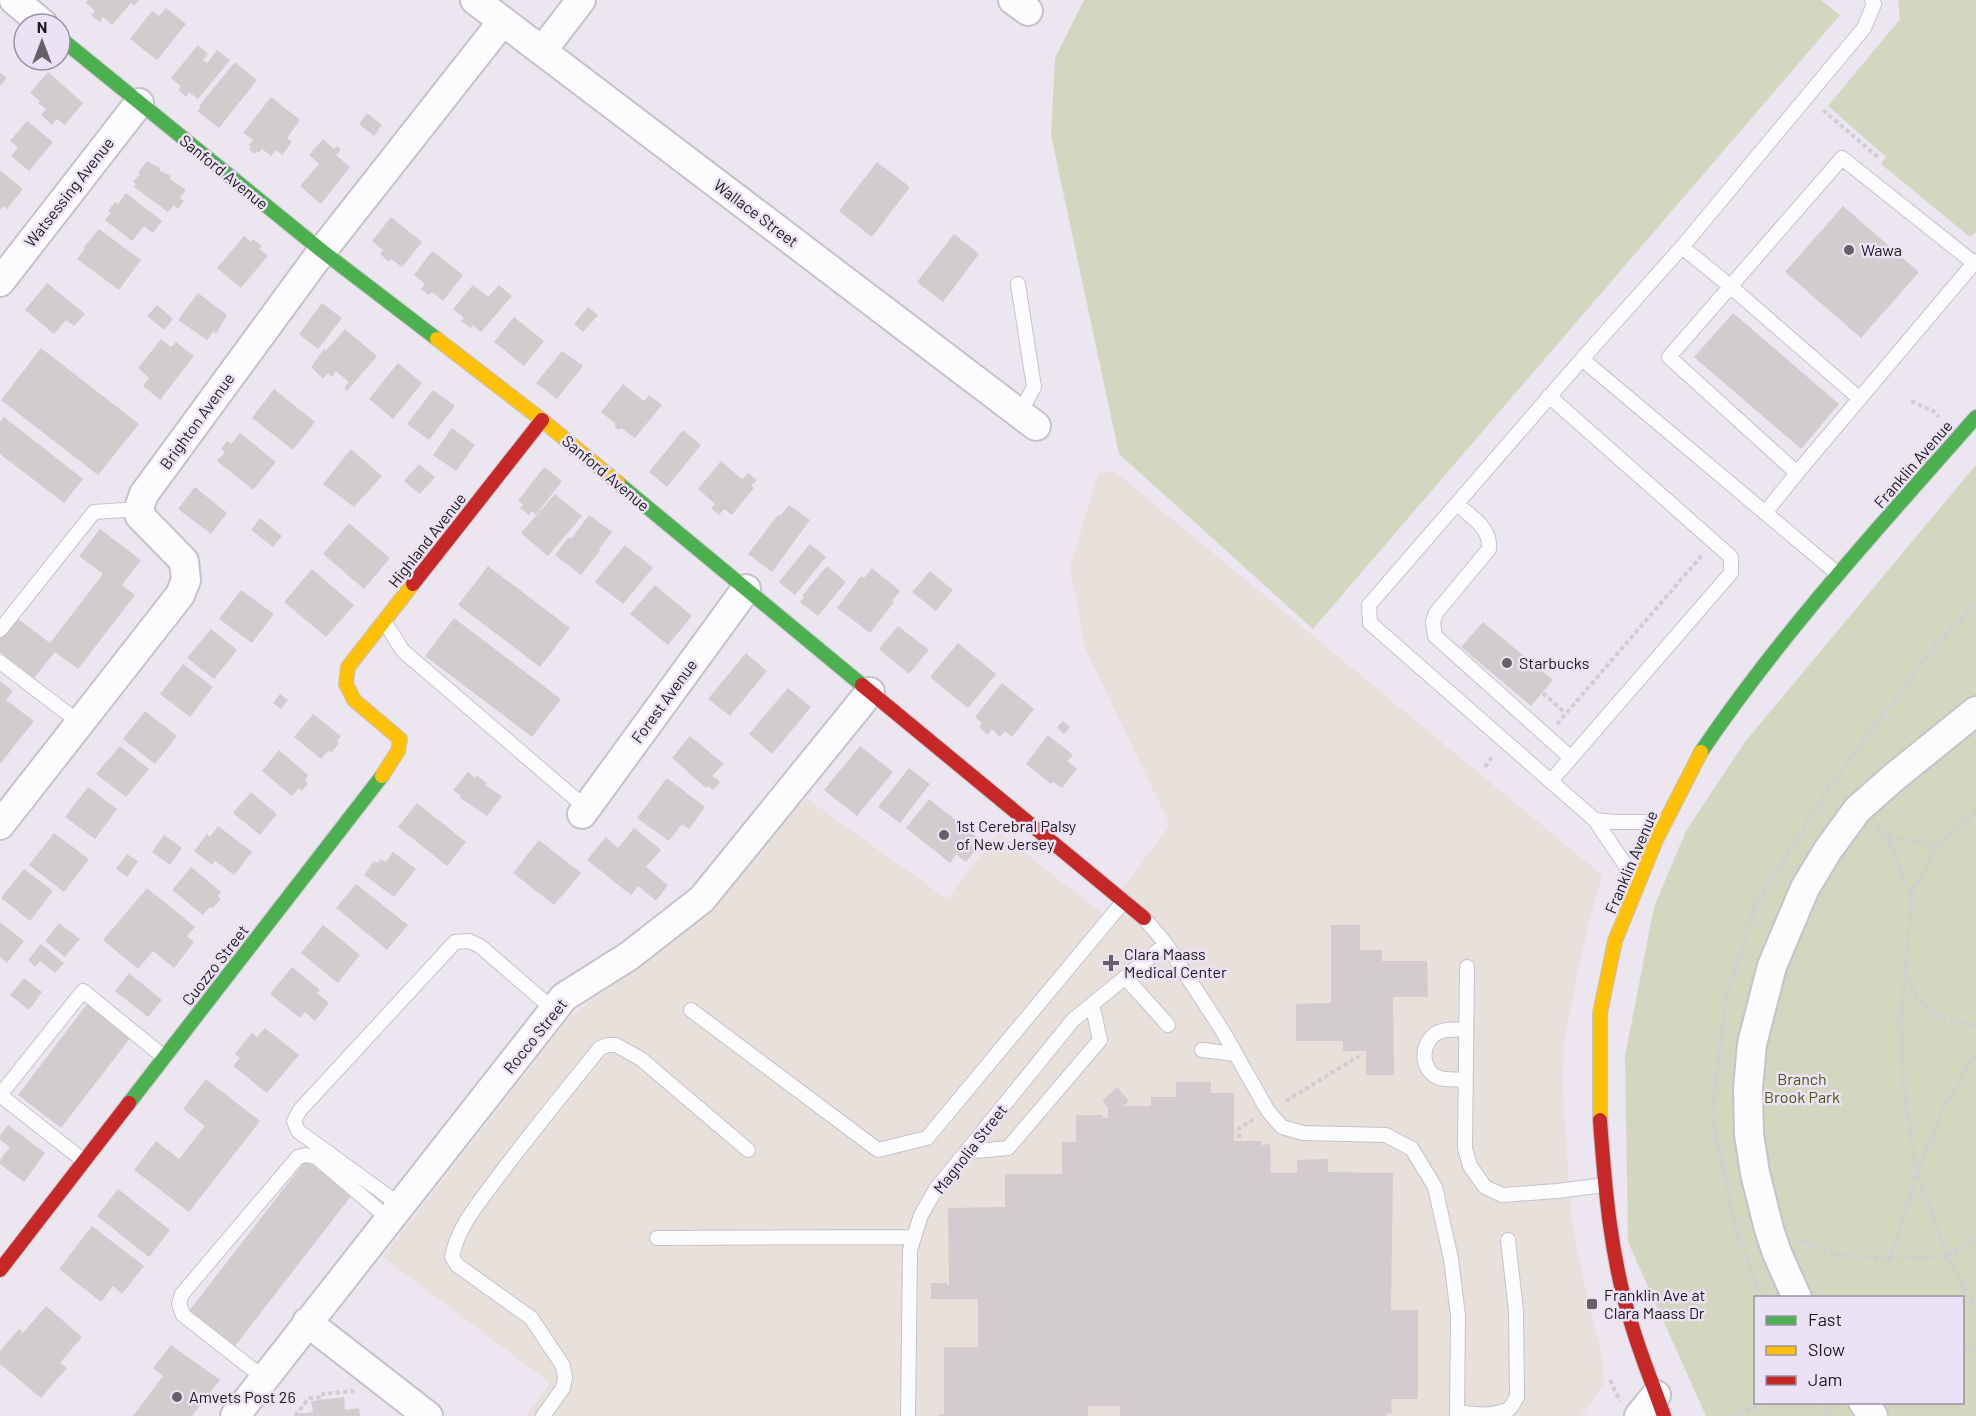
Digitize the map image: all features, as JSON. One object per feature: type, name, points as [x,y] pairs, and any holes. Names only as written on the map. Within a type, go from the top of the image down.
[{"type":"street","points":[[14,0],[28,12]]},
{"type":"street","name":"Wallace Street","points":[[475,0],[1028,419]]},
{"type":"street","points":[[542,51],[582,0]]},
{"type":"street","name":"Brighton Avenue","points":[[140,508],[144,494],[322,251],[503,21]]},
{"type":"street","name":"Sanford Avenue","points":[[72,48],[322,251],[542,420],[1144,918]]},
{"type":"street","name":"Watsessing Avenue","points":[[3,273],[139,103]]},
{"type":"street","name":"Franklin Avenue","points":[[1653,1409],[1613,1246],[1605,1185],[1599,1099],[1600,1013],[1615,941],[1665,822],[1702,751],[1760,672],[1838,574],[1976,417]]},
{"type":"street","name":"Highland Avenue","points":[[346,684],[348,667],[542,420]]},
{"type":"street","points":[[0,825],[180,595],[186,580],[184,561],[140,516],[140,508]]},
{"type":"street","name":"Forest Avenue","points":[[584,811],[746,589]]},
{"type":"street","name":"Cuozzo Street","points":[[0,1270],[392,763],[398,751],[400,739],[354,700],[346,684]]},
{"type":"street","name":"Rocco Street","points":[[235,1416],[564,997],[629,956],[702,899],[870,692]]},
{"type":"street","points":[[1796,1296],[1769,1229],[1755,1173],[1749,1134],[1748,1088],[1752,1044],[1772,966],[1805,888],[1828,850],[1857,810],[1909,764],[1976,711]]},
{"type":"street","points":[[307,1322],[428,1416]]},
{"type":"lane","points":[[1638,884],[1595,820],[1370,623],[1369,605],[1549,396],[1682,247],[1864,28],[1874,4],[1872,0]]},
{"type":"lane","points":[[1765,513],[1975,262],[1842,158],[1669,357],[1797,473]]},
{"type":"lane","points":[[1682,247],[1860,399]]},
{"type":"lane","points":[[1018,284],[1034,387],[1028,419]]},
{"type":"lane","points":[[1582,359],[1838,574]]},
{"type":"lane","points":[[1549,396],[1731,557],[1731,573],[1551,781]]},
{"type":"lane","points":[[1457,504],[1488,532],[1489,549],[1436,612],[1433,622],[1435,636],[1570,758]]},
{"type":"lane","points":[[0,630],[94,512],[140,508]]},
{"type":"lane","points":[[384,621],[403,651],[584,811]]},
{"type":"lane","points":[[0,663],[80,723]]},
{"type":"lane","points":[[1595,820],[1665,822]]},
{"type":"lane","points":[[691,1010],[878,1150],[927,1138],[1125,901]]},
{"type":"lane","points":[[1144,918],[1166,944],[1236,1054],[1268,1111],[1282,1127],[1303,1132],[1386,1134],[1412,1149],[1435,1187],[1451,1259],[1458,1316],[1458,1414],[1492,1416],[1509,1409],[1517,1397],[1516,1310],[1508,1240]]},
{"type":"lane","points":[[394,1212],[298,1131],[294,1122],[300,1110],[455,942],[468,941],[480,946],[554,1010]]},
{"type":"lane","name":"Magnolia Street","points":[[908,1416],[910,1250],[921,1215],[966,1152],[1073,1020],[1166,944]]},
{"type":"lane","points":[[1467,967],[1465,1148],[1470,1166],[1485,1187],[1502,1195],[1605,1185]]},
{"type":"lane","points":[[1125,977],[1168,1025]]},
{"type":"lane","points":[[84,1161],[0,1095],[83,991],[164,1058]]},
{"type":"lane","points":[[966,1152],[1008,1148],[1100,1040],[1092,1004]]},
{"type":"lane","points":[[1464,1080],[1439,1078],[1428,1068],[1424,1052],[1428,1040],[1441,1031],[1466,1029]]},
{"type":"lane","points":[[543,1416],[563,1388],[565,1378],[562,1366],[531,1318],[457,1264],[452,1257],[455,1244],[465,1223],[526,1140],[600,1048],[616,1045],[641,1059],[748,1150]]},
{"type":"lane","points":[[1202,1050],[1236,1054]]},
{"type":"lane","points":[[264,1378],[183,1315],[179,1304],[182,1294],[298,1157],[306,1155],[316,1157],[394,1212]]},
{"type":"lane","points":[[657,1238],[914,1237]]},
{"type":"path","points":[[1823,110],[1879,158]]},
{"type":"path","points":[[1911,401],[1933,411],[1940,418]]},
{"type":"path","points":[[1552,729],[1706,550]]},
{"type":"path","points":[[1543,693],[1565,713]]},
{"type":"path","points":[[1485,767],[1496,753]]},
{"type":"path","points":[[1976,811],[1937,846],[1912,894],[1901,1023],[1904,1090],[1917,1174],[1947,1256],[1976,1310]]},
{"type":"path","points":[[1887,836],[1912,894]]},
{"type":"path","points":[[1905,972],[1911,990],[1923,1007],[1950,1021],[1976,1025]]},
{"type":"path","points":[[1286,1101],[1359,1056]]},
{"type":"path","points":[[1890,1259],[1917,1174],[1942,1111],[1972,1059],[1976,1056]]},
{"type":"path","points":[[1239,1138],[1239,1128],[1255,1119]]},
{"type":"path","points":[[1769,1229],[1839,1255],[1890,1259],[1947,1256],[1976,1239]]},
{"type":"path","points":[[295,1416],[309,1398],[323,1396],[323,1394],[361,1391]]},
{"type":"path","points":[[1732,1416],[1762,1404]]},
{"type":"shaded area","name":"Clara Maass Medical Center","points":[[1114,471],[1602,875],[1574,991],[1565,1039],[1562,1079],[1571,1216],[1602,1357],[1604,1385],[1581,1416],[526,1416],[550,1383],[383,1257],[569,1018],[696,923],[806,798],[947,899],[998,832],[1103,914],[1170,825],[1085,648],[1070,567],[1098,474]]},
{"type":"green space","points":[[1084,0],[1821,0],[1840,15],[1313,629],[1119,454],[1051,135],[1055,58]]},
{"type":"green space","points":[[1898,0],[1976,0],[1976,232],[1970,237],[1881,164],[1886,157],[1828,106],[1900,19]]},
{"type":"green space","name":"Branch Brook Park","points":[[1976,465],[1976,1416],[1706,1416],[1628,1242],[1625,1056],[1654,907],[1686,831],[1744,743]]},
{"type":"building","points":[[88,0],[139,0],[134,6],[131,3],[112,25],[103,17],[100,22],[91,15],[95,11],[86,3]]},
{"type":"building","points":[[166,8],[186,24],[157,60],[130,39],[152,11],[159,16]]},
{"type":"building","points":[[198,45],[208,54],[203,60],[207,63],[217,50],[230,60],[198,99],[189,92],[186,97],[178,90],[181,86],[171,78]]},
{"type":"building","points":[[235,62],[257,80],[219,128],[197,111]]},
{"type":"building","points":[[48,72],[83,103],[65,125],[57,119],[52,125],[41,115],[46,109],[30,93]]},
{"type":"building","points":[[0,73],[7,78],[0,86]]},
{"type":"building","points":[[271,97],[300,120],[287,138],[292,142],[282,155],[276,150],[271,156],[262,149],[259,153],[257,151],[254,154],[249,149],[253,140],[243,133]]},
{"type":"building","points":[[367,113],[382,125],[374,136],[359,124]]},
{"type":"building","points":[[27,121],[53,142],[29,171],[11,156],[18,147],[10,141]]},
{"type":"building","points":[[323,139],[334,149],[337,146],[341,150],[336,155],[350,167],[321,204],[300,186],[319,164],[309,155]]},
{"type":"building","points":[[147,161],[171,176],[169,178],[186,190],[180,198],[184,201],[178,209],[174,205],[168,212],[134,187],[136,184],[133,182],[141,176],[138,173]]},
{"type":"building","points":[[877,162],[910,187],[872,237],[839,211]]},
{"type":"building","points":[[0,170],[23,189],[7,209],[3,206],[0,210]]},
{"type":"building","points":[[126,193],[162,221],[153,233],[144,226],[132,241],[105,220],[111,213],[108,211],[115,202],[118,204]]},
{"type":"building","name":"Wawa","points":[[1843,206],[1919,272],[1861,338],[1785,272]]},
{"type":"building","points":[[391,217],[422,242],[402,267],[391,259],[389,262],[380,254],[383,250],[372,241]]},
{"type":"building","points":[[99,229],[141,260],[119,290],[77,259]]},
{"type":"building","points":[[954,234],[979,254],[943,302],[917,282]]},
{"type":"building","points":[[244,236],[251,242],[253,239],[262,246],[259,249],[268,256],[241,288],[217,268]]},
{"type":"building","points":[[432,251],[463,275],[443,301],[432,292],[429,295],[421,289],[425,284],[414,275]]},
{"type":"building","points":[[47,283],[85,314],[74,326],[66,320],[54,334],[25,310]]},
{"type":"building","points":[[473,285],[488,297],[499,285],[512,296],[481,332],[473,325],[470,328],[461,321],[464,318],[453,309]]},
{"type":"building","points":[[198,293],[227,315],[216,334],[214,331],[207,340],[178,320]]},
{"type":"building","points":[[322,303],[342,318],[318,349],[299,334]]},
{"type":"building","points":[[157,305],[173,319],[164,330],[147,316]]},
{"type":"building","points":[[588,307],[598,315],[583,332],[574,324]]},
{"type":"building","points":[[1733,313],[1839,404],[1801,449],[1694,357]]},
{"type":"building","points":[[514,317],[544,341],[524,366],[494,342]]},
{"type":"building","points":[[345,329],[377,356],[347,391],[344,388],[349,382],[336,371],[332,377],[328,373],[323,379],[311,367],[324,349],[326,351]]},
{"type":"building","points":[[161,339],[171,347],[176,342],[194,356],[160,400],[143,386],[149,378],[138,368]]},
{"type":"building","points":[[41,348],[139,424],[98,475],[1,400]]},
{"type":"building","points":[[562,351],[583,366],[557,399],[536,383]]},
{"type":"building","points":[[398,363],[422,383],[393,419],[369,399]]},
{"type":"building","points":[[623,384],[644,401],[649,395],[662,405],[635,438],[621,428],[619,430],[614,426],[616,424],[601,412]]},
{"type":"building","points":[[274,389],[315,422],[293,450],[252,418]]},
{"type":"building","points":[[433,390],[455,406],[429,440],[407,424]]},
{"type":"building","points":[[4,417],[83,479],[64,503],[0,454],[0,422]]},
{"type":"building","points":[[452,428],[475,445],[456,471],[433,455]]},
{"type":"building","points":[[683,430],[701,445],[667,487],[649,472]]},
{"type":"building","points":[[240,433],[276,462],[253,490],[217,461],[225,452],[221,449],[227,441],[231,444]]},
{"type":"building","points":[[351,449],[382,476],[354,507],[323,484]]},
{"type":"building","points":[[721,461],[742,479],[748,473],[757,480],[751,486],[754,488],[732,515],[724,509],[719,515],[711,508],[715,504],[698,489]]},
{"type":"building","points":[[419,464],[435,477],[420,494],[404,481]]},
{"type":"building","points":[[544,467],[562,481],[536,515],[532,511],[529,515],[520,508],[523,505],[518,501]]},
{"type":"building","points":[[195,487],[227,513],[211,534],[178,509]]},
{"type":"building","points":[[555,494],[582,516],[548,556],[521,533]]},
{"type":"building","points":[[789,505],[810,520],[772,572],[748,554],[778,515],[780,516]]},
{"type":"building","points":[[589,515],[612,532],[581,575],[555,555],[568,538],[572,538]]},
{"type":"building","points":[[260,518],[282,536],[273,547],[251,530]]},
{"type":"building","points":[[349,523],[390,558],[364,589],[323,554]]},
{"type":"building","points":[[100,529],[141,560],[122,585],[135,595],[78,669],[55,652],[34,678],[0,652],[0,635],[14,616],[50,643],[103,574],[79,556]]},
{"type":"building","points":[[810,544],[826,557],[795,595],[779,582]]},
{"type":"building","points":[[625,545],[653,568],[623,604],[595,582]]},
{"type":"building","points":[[488,566],[570,628],[540,667],[458,605]]},
{"type":"building","points":[[827,566],[846,582],[818,616],[800,602],[804,597],[802,596]]},
{"type":"building","points":[[872,568],[900,591],[870,633],[837,608],[861,576],[864,578]]},
{"type":"building","points":[[312,569],[354,605],[326,637],[284,602]]},
{"type":"building","points":[[930,571],[953,590],[936,611],[912,592]]},
{"type":"building","points":[[655,585],[692,616],[668,645],[630,614]]},
{"type":"building","points":[[241,590],[274,614],[252,643],[219,619]]},
{"type":"building","points":[[454,618],[561,699],[532,737],[425,656]]},
{"type":"building","name":"Starbucks","points":[[1483,622],[1553,680],[1531,706],[1461,647]]},
{"type":"building","points":[[898,626],[929,650],[909,674],[879,649]]},
{"type":"building","points":[[211,629],[237,650],[214,679],[187,658]]},
{"type":"building","points":[[958,643],[996,674],[968,708],[930,677]]},
{"type":"building","points":[[746,653],[767,671],[730,716],[708,699]]},
{"type":"building","points":[[183,664],[213,687],[190,717],[160,694]]},
{"type":"building","points":[[0,681],[13,691],[6,700],[34,721],[0,764]]},
{"type":"building","points":[[1002,683],[1034,709],[1012,737],[1005,731],[1000,737],[992,729],[988,735],[979,727],[982,723],[975,717]]},
{"type":"building","points":[[788,688],[811,707],[772,754],[749,734]]},
{"type":"building","points":[[280,694],[288,700],[281,709],[273,703]]},
{"type":"building","points":[[145,711],[177,736],[155,764],[123,739]]},
{"type":"building","points":[[313,714],[341,736],[332,752],[328,751],[321,759],[294,737]]},
{"type":"building","points":[[1063,721],[1070,727],[1064,734],[1057,727]]},
{"type":"building","points":[[1048,735],[1073,755],[1067,761],[1077,769],[1062,788],[1053,782],[1051,784],[1026,764]]},
{"type":"building","points":[[690,736],[724,764],[712,776],[720,782],[713,790],[708,786],[706,788],[672,758]]},
{"type":"building","points":[[120,746],[149,769],[126,797],[96,774]]},
{"type":"building","points":[[860,746],[893,772],[857,816],[824,790]]},
{"type":"building","points":[[279,750],[308,775],[305,780],[308,784],[302,791],[299,788],[292,796],[262,771]]},
{"type":"building","points":[[909,768],[930,784],[900,823],[878,807]]},
{"type":"building","points":[[468,772],[475,778],[476,775],[487,783],[485,785],[502,796],[487,816],[460,798],[461,796],[453,790]]},
{"type":"building","points":[[667,778],[705,807],[689,829],[682,824],[669,841],[637,818]]},
{"type":"building","points":[[88,787],[117,809],[95,839],[65,817]]},
{"type":"building","points":[[251,792],[277,814],[260,835],[233,813]]},
{"type":"building","name":"1st Cerebral Palsy of New Jersey","points":[[929,799],[982,841],[966,862],[956,854],[950,863],[906,828]]},
{"type":"building","points":[[417,803],[466,842],[447,866],[398,827]]},
{"type":"building","points":[[218,826],[252,852],[234,875],[215,861],[212,865],[194,851],[207,834],[210,837]]},
{"type":"building","points":[[634,828],[661,850],[646,867],[668,885],[656,901],[638,886],[631,895],[587,860],[606,837],[618,848]]},
{"type":"building","points":[[54,833],[89,859],[64,892],[29,865]]},
{"type":"building","points":[[164,835],[182,848],[170,865],[152,852]]},
{"type":"building","points":[[539,840],[581,873],[554,905],[513,873]]},
{"type":"building","points":[[393,852],[416,869],[394,897],[364,875],[374,861],[377,863],[381,859],[386,862]]},
{"type":"building","points":[[127,854],[138,861],[127,877],[116,869]]},
{"type":"building","points":[[191,867],[221,892],[218,896],[221,899],[203,915],[172,890]]},
{"type":"building","points":[[24,869],[53,891],[30,921],[1,898]]},
{"type":"building","points":[[356,884],[408,925],[387,950],[336,908]]},
{"type":"building","points":[[147,888],[195,927],[187,936],[194,942],[174,968],[153,951],[138,969],[103,940]]},
{"type":"building","points":[[0,922],[24,941],[7,963],[0,957]]},
{"type":"building","points":[[59,923],[80,939],[65,957],[45,941]]},
{"type":"building","points":[[323,925],[360,955],[338,983],[301,953]]},
{"type":"building","points":[[1331,925],[1360,925],[1360,950],[1382,950],[1382,961],[1427,961],[1428,997],[1393,997],[1394,1075],[1366,1075],[1366,1051],[1343,1051],[1343,1041],[1296,1041],[1296,1004],[1331,1003]]},
{"type":"building","points":[[41,944],[64,963],[55,973],[40,961],[35,967],[28,960]]},
{"type":"building","points":[[292,967],[320,990],[317,993],[329,1003],[315,1021],[305,1012],[300,1018],[270,994]]},
{"type":"building","points":[[129,973],[162,1000],[148,1017],[115,991]]},
{"type":"building","points":[[24,978],[42,992],[29,1010],[10,995]]},
{"type":"building","points":[[87,1004],[110,1019],[131,1037],[61,1128],[18,1095]]},
{"type":"building","points":[[265,1028],[299,1055],[267,1093],[233,1066],[240,1058],[235,1054],[252,1033],[257,1037]]},
{"type":"building","points":[[206,1079],[260,1121],[189,1212],[134,1170],[156,1141],[179,1159],[205,1126],[183,1109]]},
{"type":"building","points":[[1176,1082],[1211,1082],[1211,1093],[1234,1093],[1234,1141],[1261,1141],[1261,1145],[1270,1144],[1271,1173],[1297,1173],[1297,1160],[1328,1159],[1328,1172],[1393,1173],[1391,1310],[1418,1310],[1418,1399],[1391,1399],[1392,1413],[1386,1416],[1120,1416],[1120,1406],[1088,1406],[1088,1416],[939,1416],[939,1414],[944,1414],[944,1347],[978,1347],[978,1299],[931,1299],[931,1283],[949,1285],[948,1208],[1005,1207],[1005,1174],[1062,1174],[1062,1142],[1076,1142],[1076,1115],[1102,1115],[1103,1118],[1108,1118],[1108,1107],[1102,1101],[1117,1087],[1129,1101],[1123,1106],[1151,1106],[1151,1097],[1176,1097]]},
{"type":"building","points":[[8,1125],[45,1153],[24,1182],[0,1164],[0,1160],[10,1147],[0,1140],[0,1136]]},
{"type":"building","points":[[306,1160],[352,1195],[235,1346],[189,1311]]},
{"type":"building","points":[[118,1189],[170,1230],[149,1257],[97,1216]]},
{"type":"building","points":[[92,1226],[144,1266],[122,1294],[113,1286],[101,1302],[59,1269]]},
{"type":"building","points":[[46,1306],[82,1337],[60,1363],[67,1368],[41,1398],[0,1364],[0,1351],[19,1329],[23,1333]]},
{"type":"building","name":"Amvets Post 26","points":[[171,1345],[220,1380],[192,1416],[133,1416],[163,1376],[153,1368]]},
{"type":"building","points":[[344,1397],[345,1410],[359,1408],[360,1416],[298,1416],[298,1414],[313,1412],[311,1401]]},
{"type":"traffic: fast","points":[[72,48],[322,251],[437,339]]},
{"type":"traffic: fast","points":[[1701,752],[1765,664],[1799,622],[1976,417]]},
{"type":"traffic: fast","points":[[618,483],[862,685]]},
{"type":"traffic: fast","points":[[129,1103],[382,776]]},
{"type":"traffic: slow","points":[[437,339],[542,420],[618,483]]},
{"type":"traffic: slow","points":[[382,776],[398,751],[400,739],[354,700],[346,684],[348,667],[413,584]]},
{"type":"traffic: slow","points":[[1600,1120],[1600,1013],[1615,941],[1656,840],[1701,752]]},
{"type":"traffic: jam","points":[[413,584],[542,420]]},
{"type":"traffic: jam","points":[[862,685],[1144,918]]},
{"type":"traffic: jam","points":[[0,1270],[129,1103]]},
{"type":"traffic: jam","points":[[1600,1120],[1607,1199],[1619,1278],[1625,1304],[1664,1416]]},
{"type":"place","name":"Wawa","points":[[1849,250]]},
{"type":"place","name":"Starbucks","points":[[1507,663]]},
{"type":"place","name":"1st Cerebral Palsy of New Jersey","points":[[944,835]]},
{"type":"place","name":"Clara Maass Medical Center","points":[[1111,963]]},
{"type":"place","name":"Franklin Ave at Clara Maass Dr","points":[[1592,1304]]},
{"type":"place","name":"Amvets Post 26","points":[[177,1397]]}]
